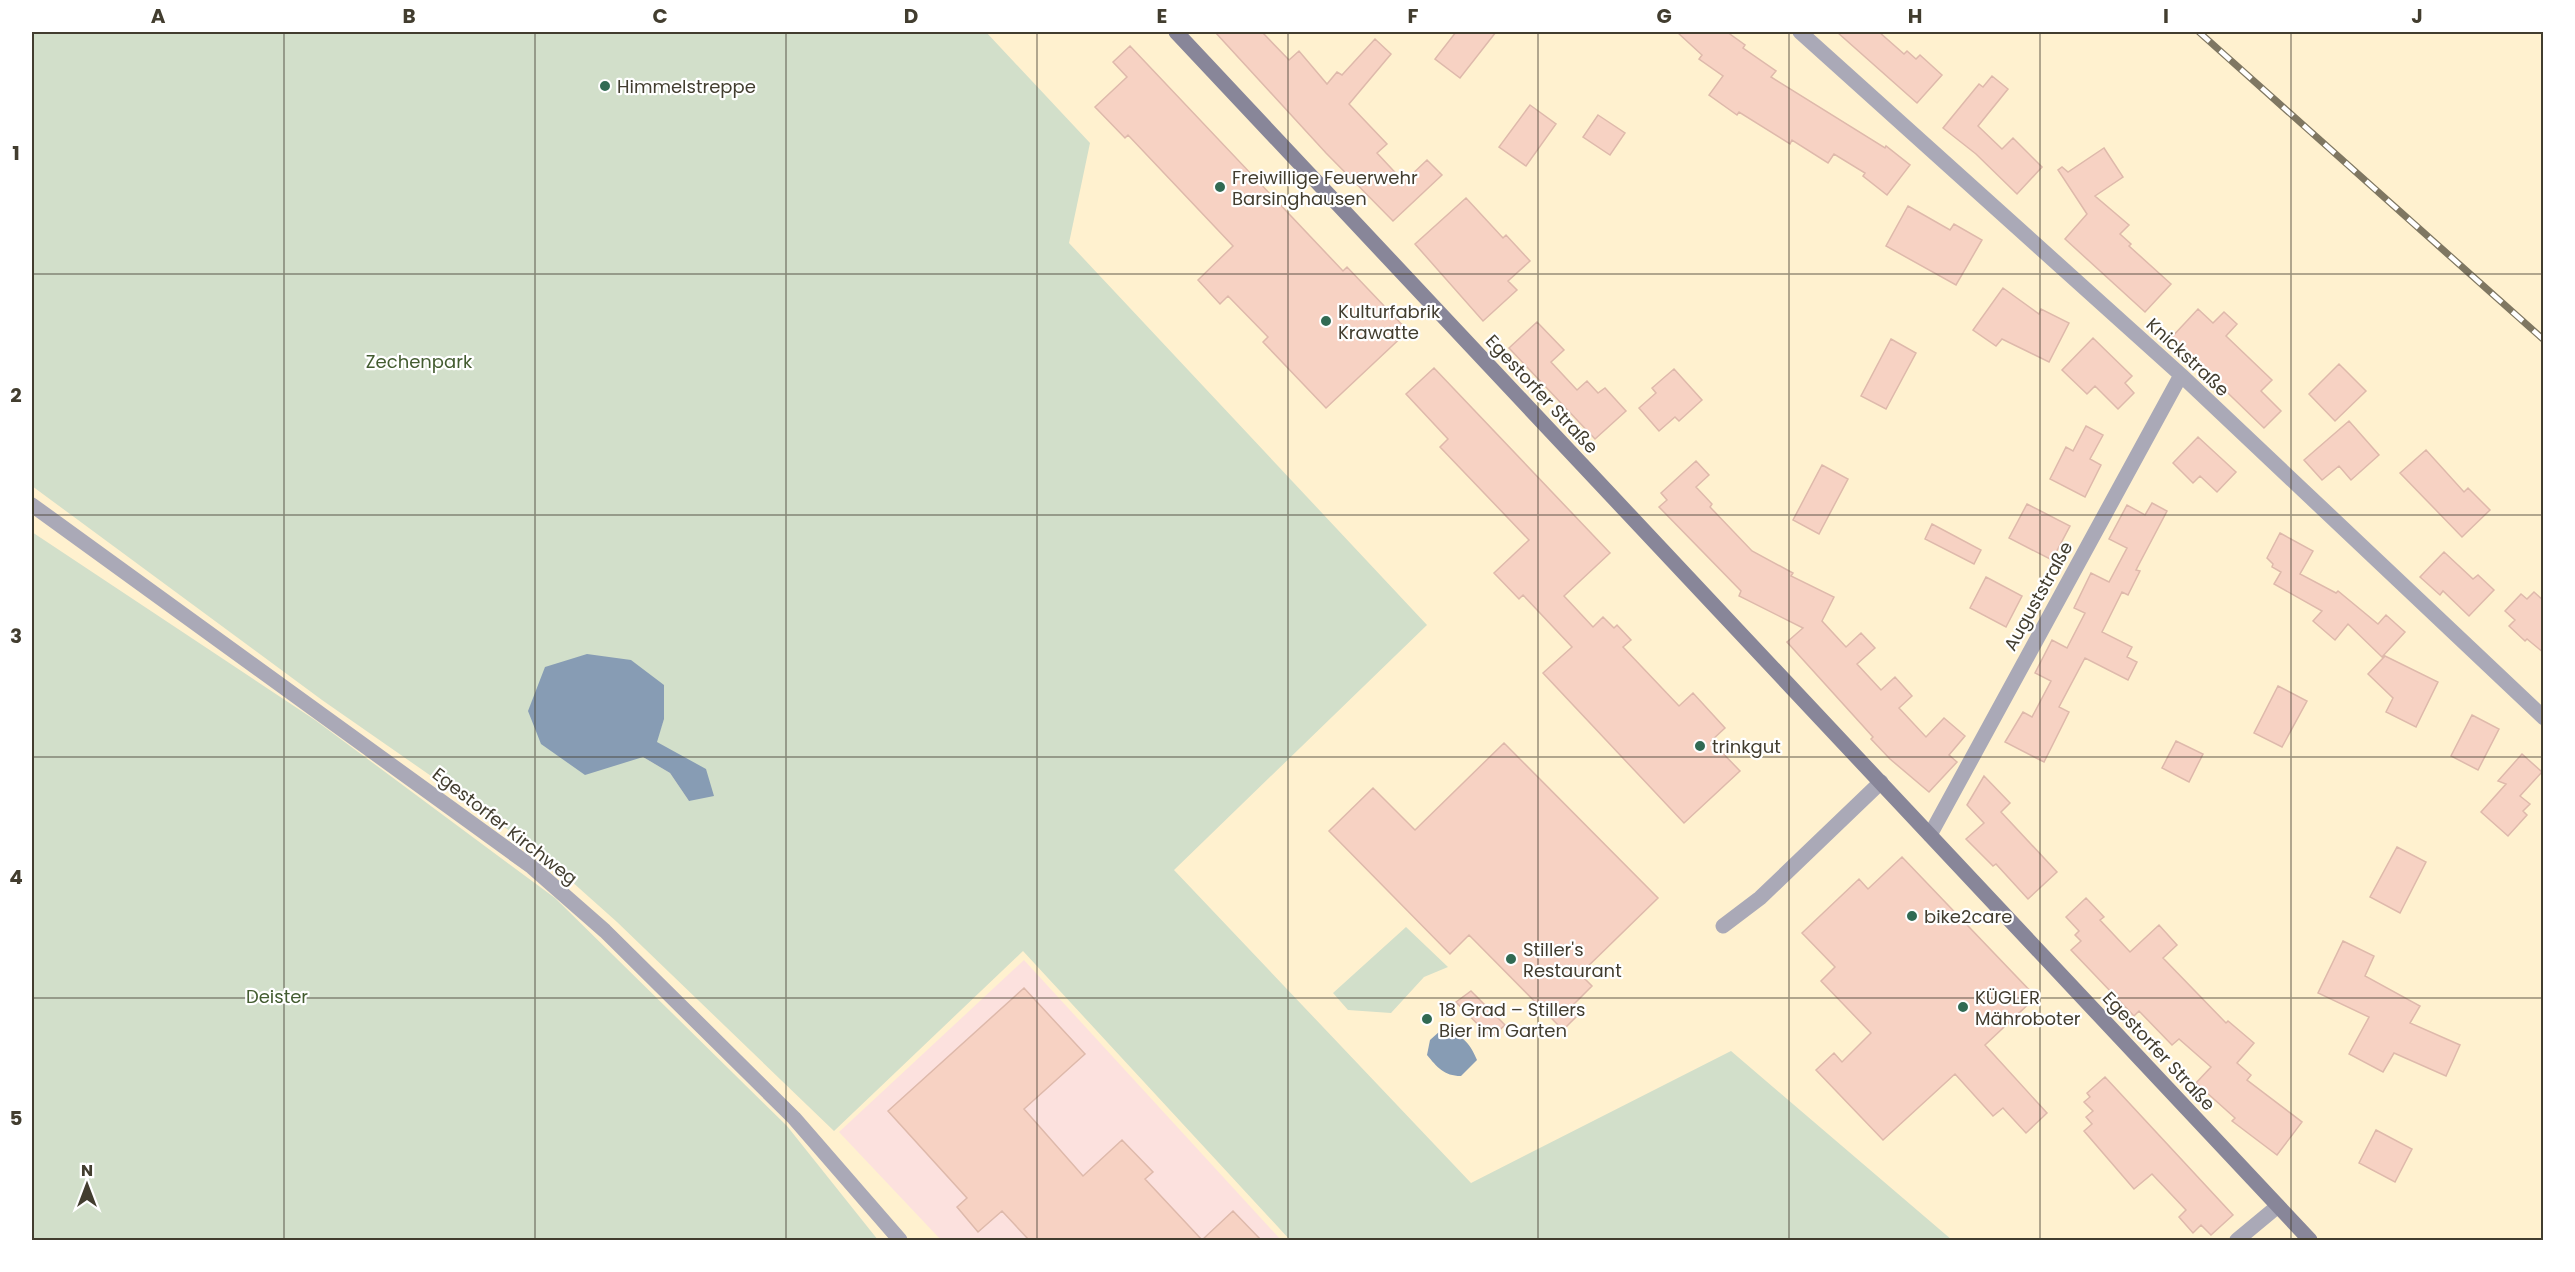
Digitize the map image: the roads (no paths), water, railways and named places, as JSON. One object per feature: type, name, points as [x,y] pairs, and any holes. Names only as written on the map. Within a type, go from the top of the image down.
[{"type":"main road","name":"Egestorfer Straße","points":[[1176,32],[2310,1240]]},
{"type":"street","name":"Knickstraße","points":[[1800,32],[2181,375],[2544,718]]},
{"type":"street","name":"Auguststraße","points":[[1930,835],[2181,375]]},
{"type":"street","name":"Egestorfer Kirchweg","points":[[32,505],[531,867],[605,931],[794,1119],[900,1240]]},
{"type":"street","points":[[1723,926],[1760,898],[1881,782]]},
{"type":"street","points":[[2237,1240],[2278,1206]]},
{"type":"water","points":[[587,654],[631,660],[664,685],[664,719],[657,742],[706,769],[714,796],[689,801],[670,773],[643,757],[585,775],[541,744],[528,711],[545,667]]},
{"type":"water","points":[[1440,1031],[1453,1033],[1463,1039],[1474,1053],[1477,1060],[1461,1076],[1445,1073],[1427,1055],[1430,1040]]},
{"type":"railway","points":[[2199,32],[2544,340]]},
{"type":"place","name":"Himmelstreppe","points":[[605,86]]},
{"type":"place","name":"Freiwillige Feuerwehr Barsinghausen","points":[[1220,187]]},
{"type":"place","name":"Kulturfabrik Krawatte","points":[[1326,321]]},
{"type":"place","name":"trinkgut","points":[[1700,746]]},
{"type":"place","name":"bike2care","points":[[1912,916]]},
{"type":"place","name":"Stiller's Restaurant","points":[[1511,959]]},
{"type":"place","name":"KÜGLER Mähroboter","points":[[1963,1007]]},
{"type":"place","name":"18 Grad – Stillers Bier im Garten","points":[[1427,1019]]},
{"type":"park label","name":"Zechenpark","points":[[419,361]]},
{"type":"park label","name":"Deister","points":[[277,996]]}]
